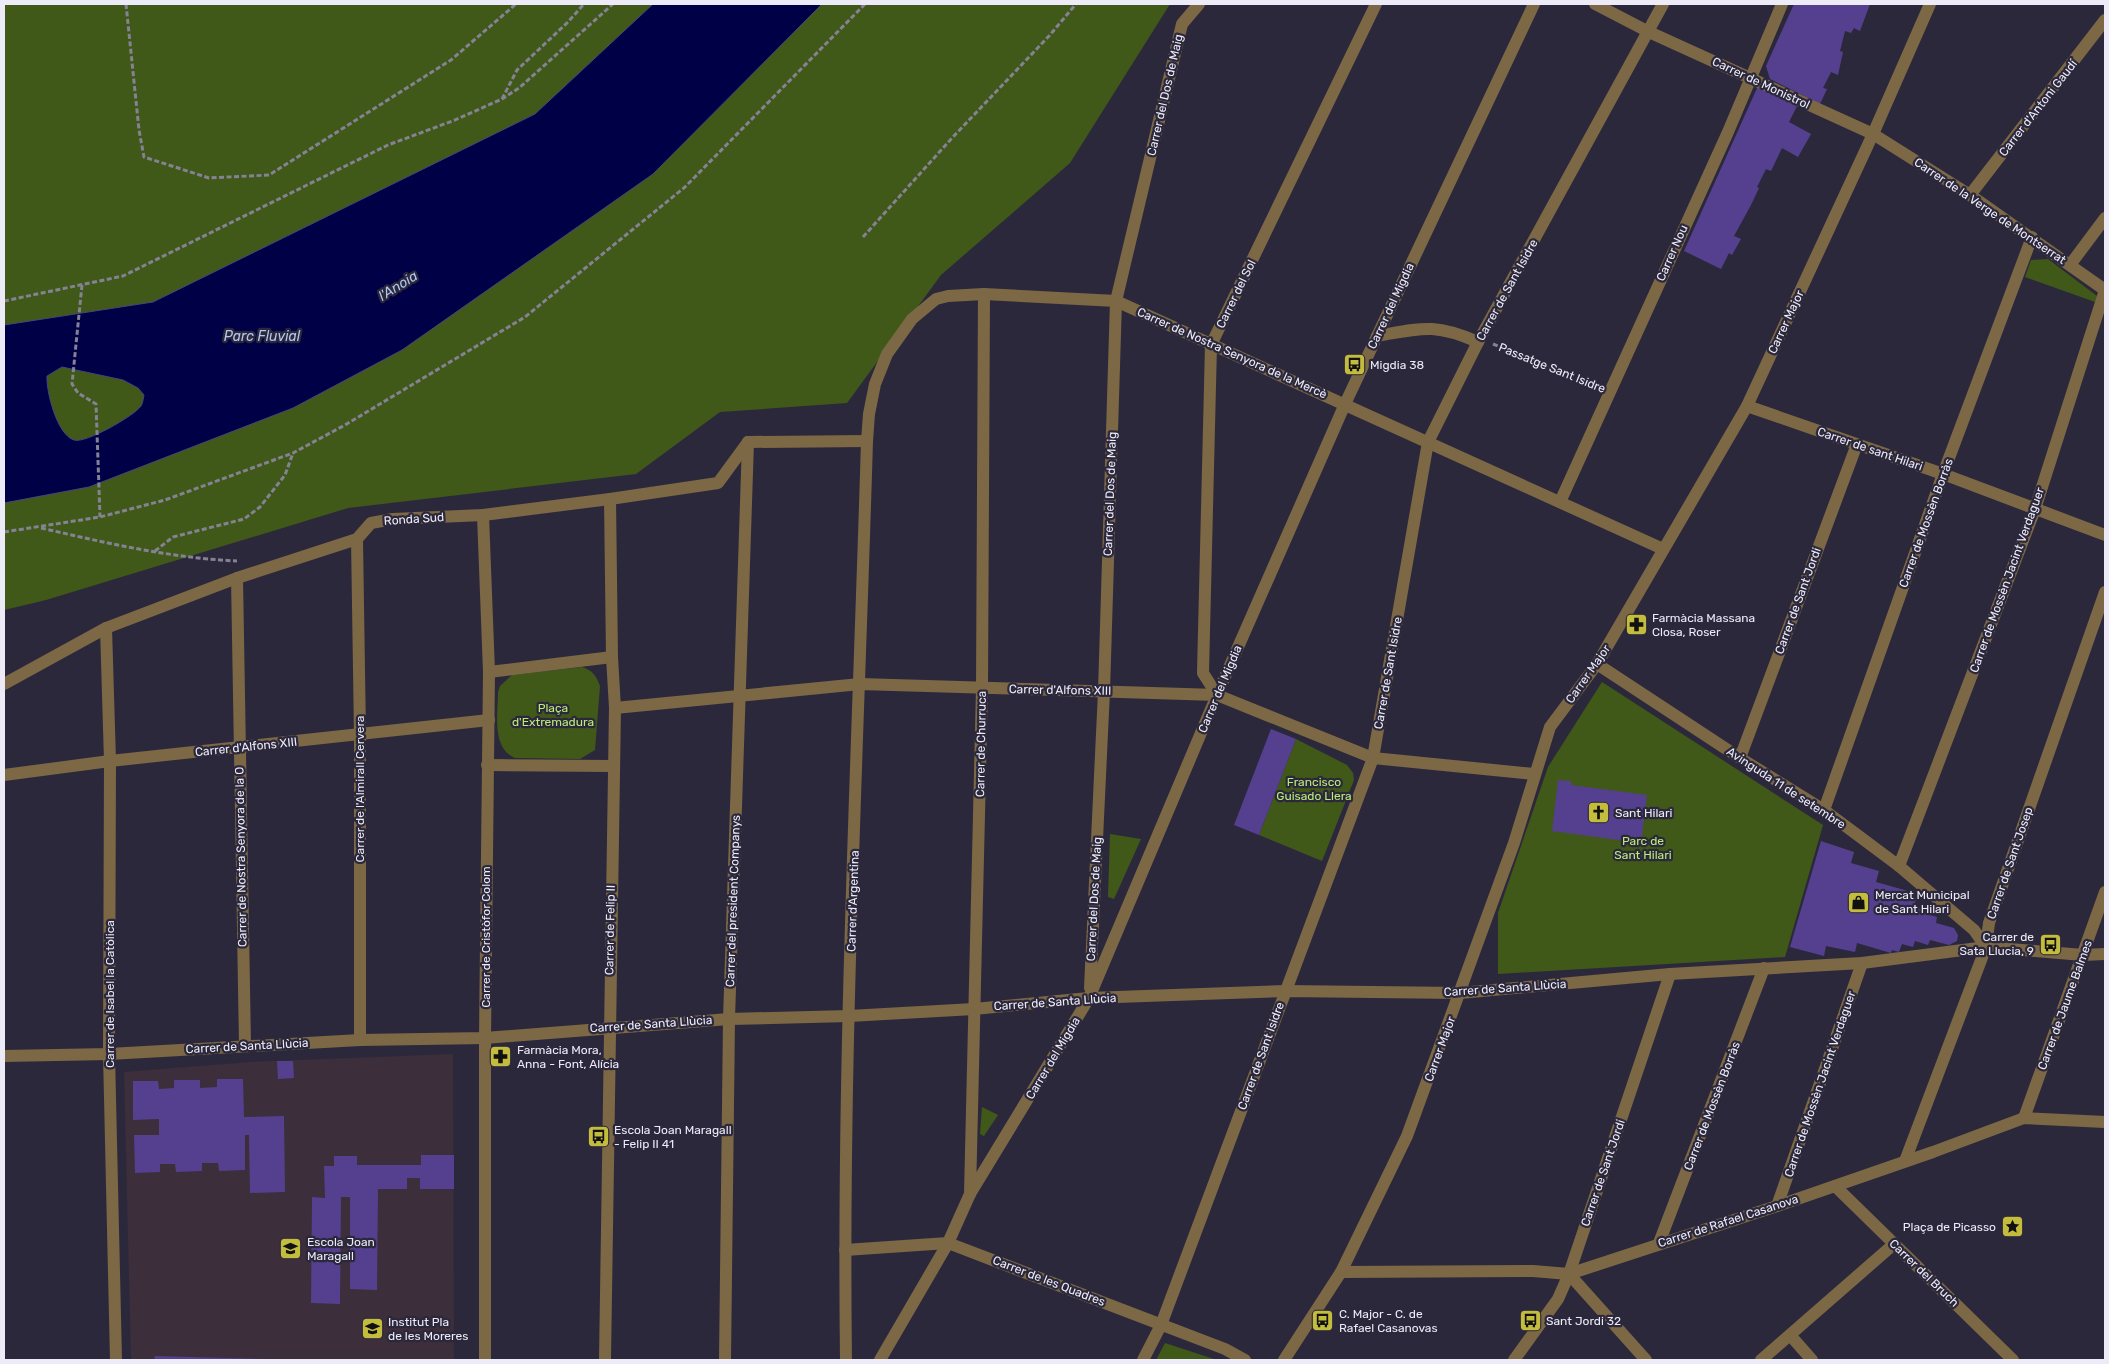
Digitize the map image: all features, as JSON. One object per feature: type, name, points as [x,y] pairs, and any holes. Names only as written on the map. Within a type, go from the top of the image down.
[{"type":"street","name":"Carrer del Dos de Maig","points":[[1089,998],[1104,691],[1116,301],[1182,24],[1199,4]]},
{"type":"street","name":"Carrer del Sol","points":[[1217,695],[1203,673],[1211,345],[1376,4]]},
{"type":"street","name":"Carrer del Migdia","points":[[880,1360],[948,1243],[970,1194],[1089,998],[1217,695],[1345,404],[1534,4]]},
{"type":"street","name":"Carrer de Monistrol","points":[[1595,4],[1649,32],[1873,134]]},
{"type":"street","name":"Carrer de Sant Isidre","points":[[1143,1360],[1161,1325],[1374,758],[1428,442],[1478,342],[1664,4]]},
{"type":"street","name":"Carrer Nou","points":[[1560,502],[1782,4]]},
{"type":"street","name":"Carrer Major","points":[[1284,1360],[1341,1272],[1407,1136],[1514,842],[1550,727],[1597,664],[1747,406],[1873,134],[1930,4]]},
{"type":"street","name":"Carrer d'Antoni Gaudí","points":[[1970,195],[2105,20]]},
{"type":"street","name":"Carrer de la Verge de Montserrat","points":[[1873,134],[1970,195],[2105,290]]},
{"type":"street","points":[[2070,265],[2105,218]]},
{"type":"street","name":"Carrer de Mossèn Borràs","points":[[1824,810],[1943,474],[2032,237]]},
{"type":"street","name":"Carrer de Mossèn Jacint Verdaguer","points":[[1899,866],[2035,509],[2105,290]]},
{"type":"street","name":"Carrer de Nostra Senyora de la Mercè","points":[[867,441],[868,414],[880,368],[894,342],[912,318],[936,299],[948,296],[984,294],[1116,301],[1663,549]]},
{"type":"street","name":"Carrer de Churruca","points":[[970,1194],[982,688],[984,294]]},
{"type":"street","points":[[1377,336],[1418,328],[1438,328],[1455,332],[1478,342]]},
{"type":"street","name":"Carrer de sant Hilari","points":[[1747,406],[1943,474],[2105,535]]},
{"type":"street","points":[[748,442],[867,441]]},
{"type":"street","name":"Carrer d'Argentina","points":[[846,1360],[845,1250],[849,1016],[867,441]]},
{"type":"street","name":"Ronda Sud","points":[[4,684],[106,628],[237,578],[357,539],[371,523],[393,519],[483,514],[610,499],[718,483],[748,442]]},
{"type":"street","name":"Carrer del president Companys","points":[[725,1360],[729,1019],[748,442]]},
{"type":"street","name":"Carrer de Sant Jordi","points":[[1740,758],[1857,444]]},
{"type":"street","name":"Carrer de Felip II","points":[[605,1360],[612,766],[615,708],[612,658],[610,499]]},
{"type":"street","name":"Carrer de Cristòfor Colom","points":[[483,514],[489,720],[485,1038],[485,1360]]},
{"type":"street","name":"Carrer de l'Almirall Cervera","points":[[357,539],[360,736],[360,1040]]},
{"type":"street","name":"Carrer de Nostra Senyora de la O","points":[[237,578],[238,748],[244,1045]]},
{"type":"street","name":"Carrer de Sant Josep","points":[[1905,1161],[1986,947],[1989,923],[2105,592]]},
{"type":"street","name":"Carrer de Isabel la Catòlica","points":[[106,628],[110,761],[109,1054],[116,1360]]},
{"type":"street","points":[[488,672],[612,658]]},
{"type":"street","name":"Avinguda 11 de setembre","points":[[1597,664],[1740,758],[1824,810],[1899,866],[1974,930],[1986,947]]},
{"type":"street","name":"Carrer d'Alfons XIII","points":[[615,708],[860,684],[1217,695],[1374,758],[1534,774]]},
{"type":"street","name":"Carrer d'Alfons XIII","points":[[4,775],[110,761],[360,736],[489,720]]},
{"type":"street","points":[[487,765],[612,766]]},
{"type":"street","name":"Carrer de Jaume Balmes","points":[[2024,1118],[2105,892]]},
{"type":"street","name":"Carrer de Santa Llùcia","points":[[4,1056],[109,1054],[360,1040],[485,1038],[729,1019],[849,1016],[1089,998],[1285,991],[1460,993],[1670,974],[1862,963],[1986,947],[2083,955],[2105,954]]},
{"type":"street","name":"Carrer de Mossèn Jacint Verdaguer","points":[[1777,1206],[1862,963]]},
{"type":"street","name":"Carrer de Mossèn Borràs","points":[[1659,1243],[1764,968]]},
{"type":"street","name":"Carrer de Sant Jordi","points":[[1514,1360],[1558,1299],[1569,1274],[1670,974]]},
{"type":"street","name":"Carrer de Rafael Casanova","points":[[1341,1272],[1533,1271],[1569,1274],[1777,1206],[2024,1118],[2105,1122]]},
{"type":"street","name":"Carrer del Bruch","points":[[1835,1186],[2013,1360]]},
{"type":"street","name":"Carrer de les Quadres","points":[[845,1250],[948,1243],[1225,1349],[1245,1360]]},
{"type":"street","points":[[1761,1360],[1894,1244]]},
{"type":"street","points":[[1569,1274],[1646,1360]]},
{"type":"street","points":[[1790,1335],[1812,1360]]},
{"type":"street","points":[[1225,1349],[1233,1360]]},
{"type":"path","points":[[126,4],[139,130],[144,157],[209,178],[269,174],[451,60],[516,4]]},
{"type":"path","points":[[502,99],[517,70],[568,22],[584,4]]},
{"type":"path","points":[[4,301],[123,276],[388,145],[502,99],[519,88],[613,4]]},
{"type":"path","points":[[4,532],[100,517],[165,500],[294,452],[346,426],[525,317],[685,187],[865,4]]},
{"type":"path","points":[[863,237],[952,138],[1049,36],[1076,4]]},
{"type":"path","points":[[82,285],[72,384],[78,393],[96,404],[100,517]]},
{"type":"path","name":"Passatge Sant Isidre","points":[[1478,342],[1492,344],[1610,392]]},
{"type":"path","points":[[155,551],[173,537],[244,519],[260,507],[285,475],[294,452]]},
{"type":"path","points":[[38,527],[105,543],[200,559],[247,561]]},
{"type":"shaded area","name":"Escola Joan Maragall","points":[[453,1054],[454,1360],[131,1360],[124,1072],[250,1062]]},
{"type":"green space","points":[[4,4],[653,4],[535,114],[153,302],[4,325]]},
{"type":"green space","points":[[822,4],[1170,4],[1070,163],[941,275],[847,403],[720,412],[636,474],[348,508],[46,600],[4,610],[4,503],[89,487],[293,408],[402,350],[653,174]]},
{"type":"green space","points":[[2048,259],[2097,296],[2095,302],[2025,277],[2031,260]]},
{"type":"green space","points":[[62,367],[123,380],[138,388],[144,395],[142,405],[129,416],[98,434],[74,440],[62,430],[48,392],[47,376]]},
{"type":"green space","name":"Plaça d'Extremadura","points":[[582,667],[593,674],[600,686],[595,750],[580,759],[515,758],[507,753],[499,738],[498,729],[498,692],[500,686],[512,675]]},
{"type":"green space","name":"Parc de Sant Hilari","points":[[1602,682],[1823,825],[1785,957],[1498,974],[1498,913],[1548,767]]},
{"type":"green space","name":"Francisco Guisado Llera","points":[[1296,739],[1347,765],[1353,773],[1354,780],[1322,861],[1259,835]]},
{"type":"green space","points":[[1110,834],[1141,839],[1114,899],[1108,897]]},
{"type":"green space","points":[[982,1107],[998,1115],[984,1136],[980,1134]]},
{"type":"green space","points":[[1165,1343],[1217,1360],[1156,1360]]},
{"type":"water","name":"Parc Fluvial","points":[[653,4],[822,4],[653,174],[402,350],[293,408],[89,487],[4,503],[4,325],[153,302],[535,114]],"holes":[[[62,367],[123,380],[138,388],[144,395],[143,402],[137,410],[109,428],[88,438],[74,440],[62,430],[48,392],[47,376]]]},
{"type":"building","points":[[1794,4],[1870,4],[1860,31],[1854,28],[1851,33],[1845,31],[1840,51],[1843,52],[1838,75],[1831,72],[1823,88],[1827,89],[1820,104],[1770,79],[1766,66]]},
{"type":"building","points":[[1758,86],[1797,106],[1789,122],[1811,134],[1798,157],[1782,148],[1771,171],[1766,169],[1751,205],[1734,236],[1741,239],[1732,255],[1729,253],[1721,269],[1684,251]]},
{"type":"building","points":[[1271,729],[1296,739],[1259,835],[1234,825]]},
{"type":"building","name":"Sant Hilari","points":[[1558,780],[1571,781],[1571,785],[1647,795],[1641,843],[1552,831]]},
{"type":"building","name":"Mercat Municipal de Sant Hilari","points":[[1821,841],[1854,852],[1851,863],[1879,871],[1876,882],[1908,891],[1907,896],[1916,898],[1914,907],[1925,909],[1924,913],[1937,917],[1936,923],[1954,928],[1958,935],[1957,941],[1949,945],[1930,940],[1928,945],[1915,941],[1913,947],[1902,944],[1899,952],[1892,950],[1891,953],[1857,943],[1855,952],[1826,946],[1824,956],[1790,947]]},
{"type":"building","points":[[277,1061],[293,1061],[294,1078],[278,1079]]},
{"type":"building","points":[[217,1079],[243,1079],[244,1117],[284,1116],[285,1192],[250,1193],[249,1135],[245,1135],[245,1170],[219,1171],[218,1163],[202,1163],[202,1171],[176,1172],[175,1164],[160,1164],[160,1172],[135,1173],[134,1135],[159,1135],[159,1119],[133,1120],[133,1081],[158,1081],[159,1089],[174,1088],[174,1080],[200,1080],[200,1088],[217,1087]]},
{"type":"building","points":[[421,1155],[454,1155],[454,1189],[420,1189],[420,1178],[407,1178],[407,1189],[378,1189],[377,1290],[350,1289],[350,1197],[341,1197],[340,1304],[311,1303],[312,1197],[325,1198],[324,1166],[334,1166],[334,1156],[357,1156],[357,1165],[421,1165]]},
{"type":"building","points":[[155,1356],[266,1359],[266,1360],[154,1360]]},
{"type":"place","name":"Migdia 38","points":[[1354,365]]},
{"type":"place","name":"Farmàcia Massana Closa, Roser","points":[[1636,625]]},
{"type":"place","name":"Sant Hilari","points":[[1599,813]]},
{"type":"place","name":"Mercat Municipal de Sant Hilari","points":[[1859,902]]},
{"type":"place","name":"Carrer de Sata Llucia, 9","points":[[2050,944]]},
{"type":"place","name":"Farmàcia Mora, Anna - Font, Alícia","points":[[501,1057]]},
{"type":"place","name":"Escola Joan Maragall - Felip II 41","points":[[598,1137]]},
{"type":"place","name":"Plaça de Picasso","points":[[2012,1227]]},
{"type":"place","name":"Escola Joan Maragall","points":[[291,1249]]},
{"type":"place","name":"C. Major - C. de Rafael Casanovas","points":[[1323,1321]]},
{"type":"place","name":"Sant Jordi 32","points":[[1530,1321]]},
{"type":"place","name":"Institut Pla de les Moreres","points":[[372,1329]]},
{"type":"water label","name":"l'Anoia","points":[[398,286]]}]
